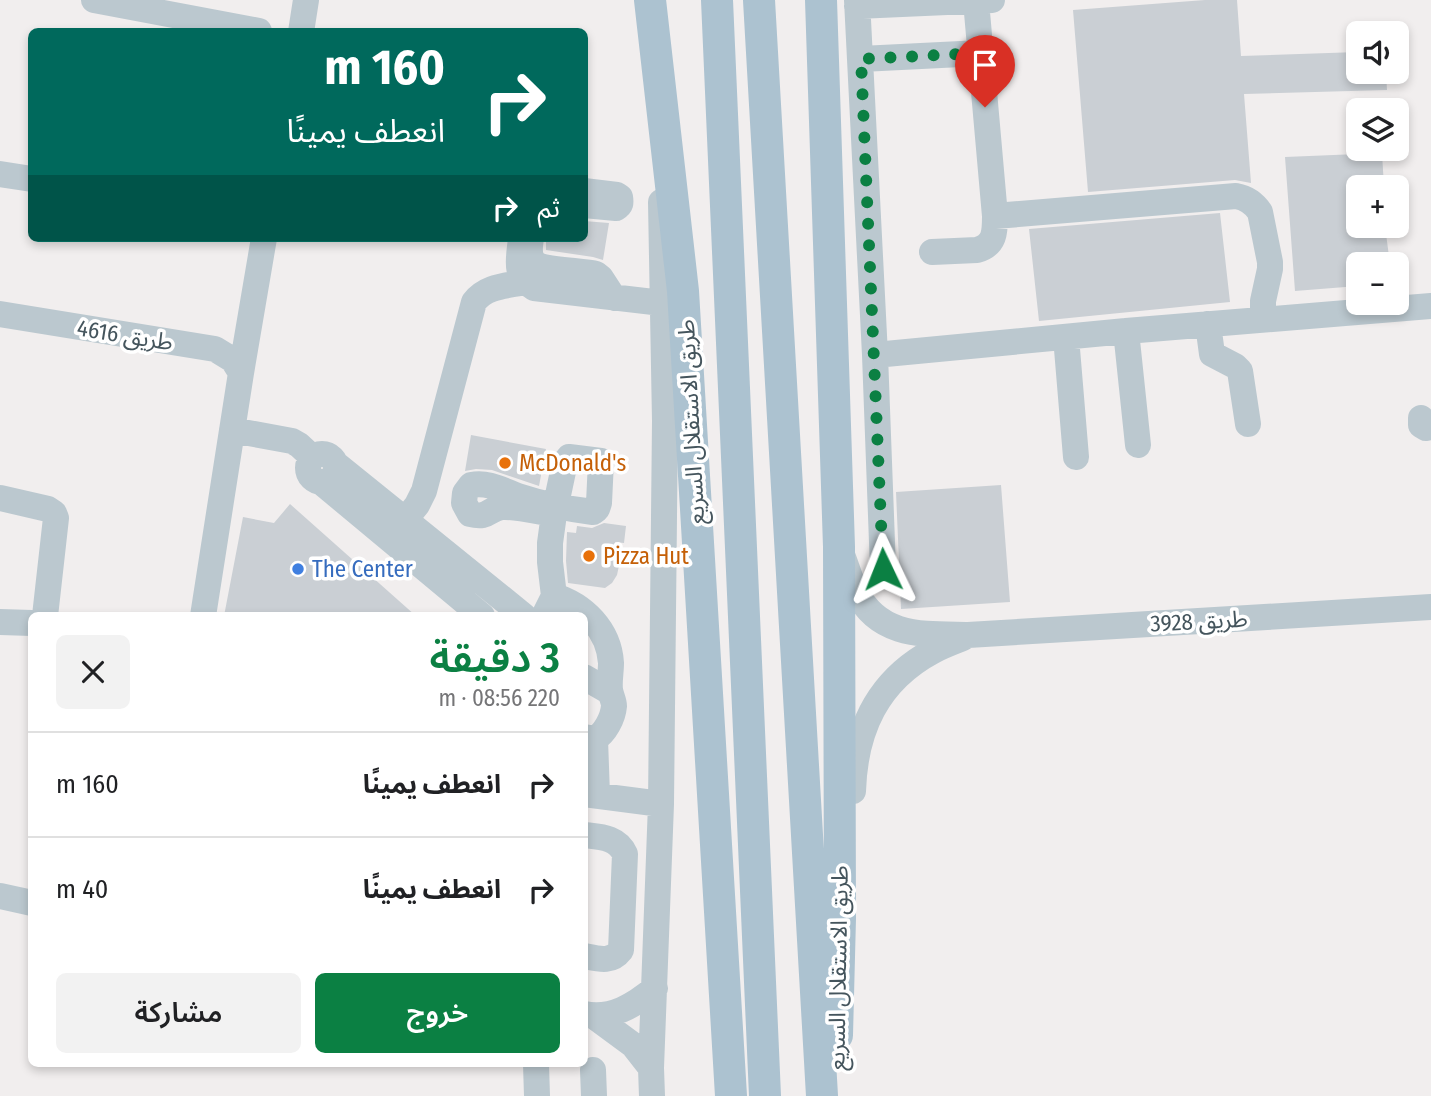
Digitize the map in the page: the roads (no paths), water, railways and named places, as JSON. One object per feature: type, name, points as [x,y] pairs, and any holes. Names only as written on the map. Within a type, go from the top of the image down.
[{"type":"main road","name":"طريق الاستقلال السريع","points":[[650,0],[683,291],[731,1096]]},
{"type":"main road","points":[[717,0],[765,1096]]},
{"type":"main road","points":[[759,0],[822,1096]]},
{"type":"main road","name":"طريق الاستقلال السريع","points":[[821,0],[839,547],[840,918],[835,1096]]},
{"type":"street","points":[[94,0],[243,28]]},
{"type":"street","points":[[302,28],[306,0]]},
{"type":"street","points":[[883,569],[857,3],[984,1],[981,53],[995,216],[994,237],[990,244],[977,250],[932,252]]},
{"type":"street","points":[[861,59],[981,53]]},
{"type":"street","points":[[652,1096],[661,804],[665,421],[660,175],[667,141]]},
{"type":"street","points":[[0,174],[28,178]]},
{"type":"street","points":[[588,191],[617,195],[621,202],[616,208],[588,205]]},
{"type":"street","points":[[995,216],[1243,197],[1260,212],[1270,262],[1263,301],[1263,319]]},
{"type":"street","points":[[204,612],[263,242]]},
{"type":"street","points":[[521,242],[520,274],[525,282],[534,288],[662,303]]},
{"type":"street","points":[[531,242],[530,252],[538,265],[596,274],[614,298]]},
{"type":"street","points":[[405,520],[418,505],[424,491],[474,302],[486,291],[525,282]]},
{"type":"street","points":[[875,355],[1431,306]]},
{"type":"street","name":"طريق 4616","points":[[0,314],[215,349],[233,360],[241,373]]},
{"type":"street","points":[[1208,324],[1212,354],[1240,371],[1248,424]]},
{"type":"street","points":[[1126,331],[1138,445]]},
{"type":"street","points":[[1066,337],[1076,457]]},
{"type":"street","points":[[232,430],[292,441],[307,450],[323,468],[423,550],[518,612]]},
{"type":"street","points":[[0,498],[48,509],[54,513],[45,612]]},
{"type":"street","points":[[370,507],[405,520],[423,550],[478,612]]},
{"type":"street","points":[[555,510],[549,606],[567,600],[585,612]]},
{"type":"street","name":"طريق 3928","points":[[839,547],[856,593],[866,608],[893,628],[913,634],[968,635],[1431,607]]},
{"type":"street","points":[[588,616],[607,644],[611,662],[610,692],[614,706],[606,727],[588,739],[591,794],[661,804]]},
{"type":"street","points":[[0,622],[28,623]]},
{"type":"street","name":"طريق 3928","points":[[840,918],[848,906],[852,891],[853,773],[866,722],[887,688],[906,669],[932,652],[968,635]]},
{"type":"street","points":[[588,681],[610,692]]},
{"type":"street","points":[[588,836],[613,840],[625,854],[621,950],[606,960],[588,957]]},
{"type":"street","points":[[0,896],[28,902]]},
{"type":"street","points":[[590,1015],[610,1014],[639,1002],[655,988]]},
{"type":"street","points":[[590,1015],[633,1045],[651,1068]]},
{"type":"street","points":[[536,1067],[537,1096]]},
{"type":"street","points":[[593,1070],[594,1096]]},
{"type":"place","name":"McDonald's","points":[[505,463]]},
{"type":"place","name":"Pizza Hut","points":[[589,556]]},
{"type":"place","name":"The Center","points":[[298,569]]}]
